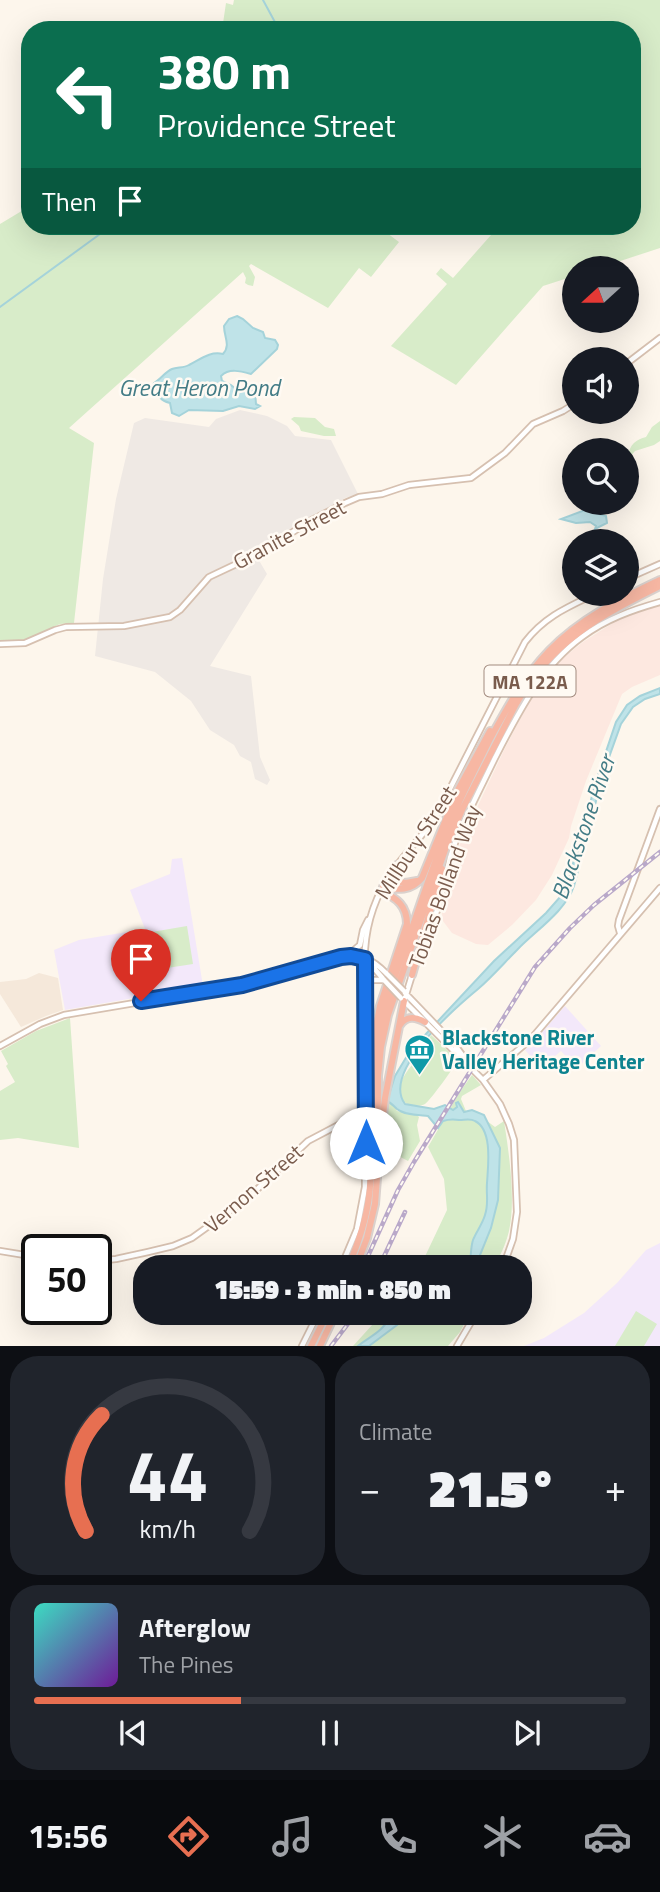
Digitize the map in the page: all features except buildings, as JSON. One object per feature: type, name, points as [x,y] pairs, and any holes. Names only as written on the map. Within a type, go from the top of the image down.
[{"type":"highway","name":"MA 122A","points":[[422,878],[464,779],[483,744],[532,669],[564,636],[596,613],[660,580]]},
{"type":"highway","name":"MA 122A","points":[[412,975],[455,826],[526,686],[561,646],[593,621],[660,586]]},
{"type":"highway","points":[[369,1115],[378,1036],[407,943],[452,819],[469,780],[513,698]]},
{"type":"highway","points":[[378,1169],[378,1076],[383,1036],[429,895],[455,826]]},
{"type":"highway","points":[[397,865],[394,875],[398,882],[409,883],[422,878]]},
{"type":"highway","points":[[382,889],[410,887],[422,878]]},
{"type":"highway","points":[[353,1255],[361,1236],[371,1178],[369,1115],[373,1037],[407,919],[398,900],[382,889]]},
{"type":"highway","points":[[361,1255],[372,1221],[383,1112],[404,996]]},
{"type":"highway","points":[[399,1026],[402,1021],[412,1017],[427,1020]]},
{"type":"highway","points":[[312,1346],[322,1325]]},
{"type":"highway","points":[[320,1346],[330,1325]]},
{"type":"main road","points":[[639,354],[660,338]]},
{"type":"main road","name":"Granite Street","points":[[0,644],[25,642],[66,627],[124,626],[170,617],[180,611],[209,577],[264,551],[308,522],[359,497],[382,494],[409,485],[471,478],[505,453],[533,424],[562,412]]},
{"type":"main road","points":[[639,573],[660,564]]},
{"type":"main road","name":"Tobias Bolland Way","points":[[404,996],[437,914],[456,840],[507,734],[526,701],[557,659],[577,641],[612,619],[660,601]]},
{"type":"main road","name":"Millbury Street","points":[[346,1255],[354,1237],[363,1197],[369,1115],[365,959],[370,917],[382,889],[397,865],[436,816],[525,642],[539,625],[570,606]]},
{"type":"main road","points":[[620,933],[619,920],[660,809]]},
{"type":"main road","points":[[483,1080],[531,1039],[660,888]]},
{"type":"main road","points":[[0,1046],[40,1024],[64,1015],[242,985],[347,956],[359,947],[370,917]]},
{"type":"main road","points":[[347,956],[375,962],[404,996],[457,1048],[504,1111],[514,1140],[517,1212],[507,1255]]},
{"type":"main road","points":[[365,959],[384,981],[404,996]]},
{"type":"main road","points":[[365,987],[373,980],[384,981]]},
{"type":"main road","name":"Vernon Street","points":[[112,1259],[173,1246],[192,1238],[248,1197],[308,1141],[346,1121],[369,1115]]},
{"type":"main road","points":[[0,1251],[21,1254]]},
{"type":"main road","points":[[302,1346],[312,1325]]},
{"type":"main road","points":[[457,1346],[469,1325]]},
{"type":"shaded area","points":[[240,410],[267,416],[287,426],[295,436],[331,440],[358,494],[345,498],[254,552],[267,574],[210,666],[251,676],[260,757],[270,780],[267,785],[255,779],[251,762],[240,756],[234,745],[210,730],[191,701],[155,672],[95,656],[103,579],[116,499],[134,423],[145,418],[209,427],[216,419]]},
{"type":"shaded area","points":[[660,605],[660,675],[622,694],[586,781],[569,838],[552,875],[536,900],[488,945],[476,944],[452,933],[443,921],[442,913],[451,871],[460,844],[528,704],[563,658],[583,642],[619,619]]},
{"type":"shaded area","points":[[182,858],[203,986],[65,1010],[54,950],[79,940],[145,929],[130,890],[170,874],[172,859]]},
{"type":"shaded area","points":[[39,973],[58,978],[63,1010],[21,1027],[0,994],[0,982],[26,979]]},
{"type":"shaded area","points":[[565,1006],[601,1046],[577,1068],[561,1051],[541,1068],[525,1050]]},
{"type":"shaded area","points":[[660,1243],[660,1346],[524,1346],[544,1338],[584,1313],[617,1283],[646,1250]]},
{"type":"green space","points":[[234,0],[660,0],[660,248],[636,256],[562,256],[562,280],[543,286],[456,385],[391,346],[447,284],[436,274],[441,268],[453,278],[491,235],[641,235],[641,21],[223,21],[226,3],[233,5]]},
{"type":"green space","points":[[21,211],[21,235],[390,235],[399,242],[371,277],[359,268],[328,308],[251,264],[249,266],[255,277],[253,286],[245,283],[243,272],[69,428],[94,443],[74,623],[60,624],[24,640],[0,641],[0,224]]},
{"type":"green space","points":[[315,418],[325,427],[334,429],[336,436],[301,431],[291,419]]},
{"type":"green space","points":[[660,421],[660,441],[639,450],[639,440],[646,437]]},
{"type":"green space","points":[[187,926],[193,964],[141,972],[134,935]]},
{"type":"green space","points":[[70,1018],[79,1148],[18,1138],[0,1140],[0,1091],[15,1082],[1,1051],[36,1031]]},
{"type":"green space","points":[[431,1035],[458,1060],[425,1104],[409,1104],[401,1097],[401,1082]]},
{"type":"green space","points":[[472,1075],[481,1085],[462,1096],[466,1111],[495,1127],[504,1121],[512,1191],[508,1236],[500,1255],[426,1255],[447,1210],[444,1179],[428,1147]]},
{"type":"green space","points":[[387,1101],[391,1102],[397,1111],[419,1117],[417,1125],[420,1141],[408,1161],[387,1150]]},
{"type":"green space","points":[[636,1311],[657,1324],[644,1346],[615,1346]]},
{"type":"green space","points":[[372,1325],[464,1325],[448,1346],[353,1346]]},
{"type":"water","name":"Great Heron Pond","points":[[237,316],[263,332],[265,338],[275,340],[278,345],[251,374],[231,371],[221,376],[222,381],[237,390],[255,391],[256,404],[260,406],[255,409],[239,406],[223,411],[189,410],[179,416],[172,413],[170,403],[160,398],[159,387],[152,388],[154,383],[172,369],[187,366],[210,355],[223,354],[227,344],[224,326],[229,319]]},
{"type":"water","points":[[572,515],[602,515],[606,516],[607,523],[595,529],[596,526],[590,522],[576,523],[561,519]]},
{"type":"water","points":[[660,688],[660,694],[633,707],[621,724],[603,774],[570,895],[549,921],[438,1025],[411,1059],[403,1075],[400,1091],[405,1104],[434,1109],[445,1105],[453,1110],[458,1102],[464,1112],[472,1110],[484,1115],[500,1148],[498,1200],[491,1228],[480,1255],[471,1255],[473,1240],[487,1207],[488,1149],[485,1132],[471,1120],[445,1120],[438,1128],[428,1116],[400,1111],[387,1101],[395,1076],[410,1051],[494,961],[561,896],[616,722],[627,705]]},
{"type":"water","points":[[385,1325],[397,1325],[369,1346],[358,1346]]},
{"type":"waterway","points":[[263,0],[274,21]]},
{"type":"waterway","points":[[0,307],[99,235]]},
{"type":"railway","points":[[368,1255],[414,1162],[535,967],[594,905],[660,852]]},
{"type":"railway","points":[[385,1255],[405,1212]]},
{"type":"railway","points":[[331,1346],[347,1325]]},
{"type":"place","name":"Blackstone River Valley Heritage Center","points":[[419,1076]]},
{"type":"route","points":[[141,1001],[242,985],[341,957],[357,956],[365,959],[366,1143]]},
{"type":"water label","name":"Blackstone River","points":[[583,827]]}]
